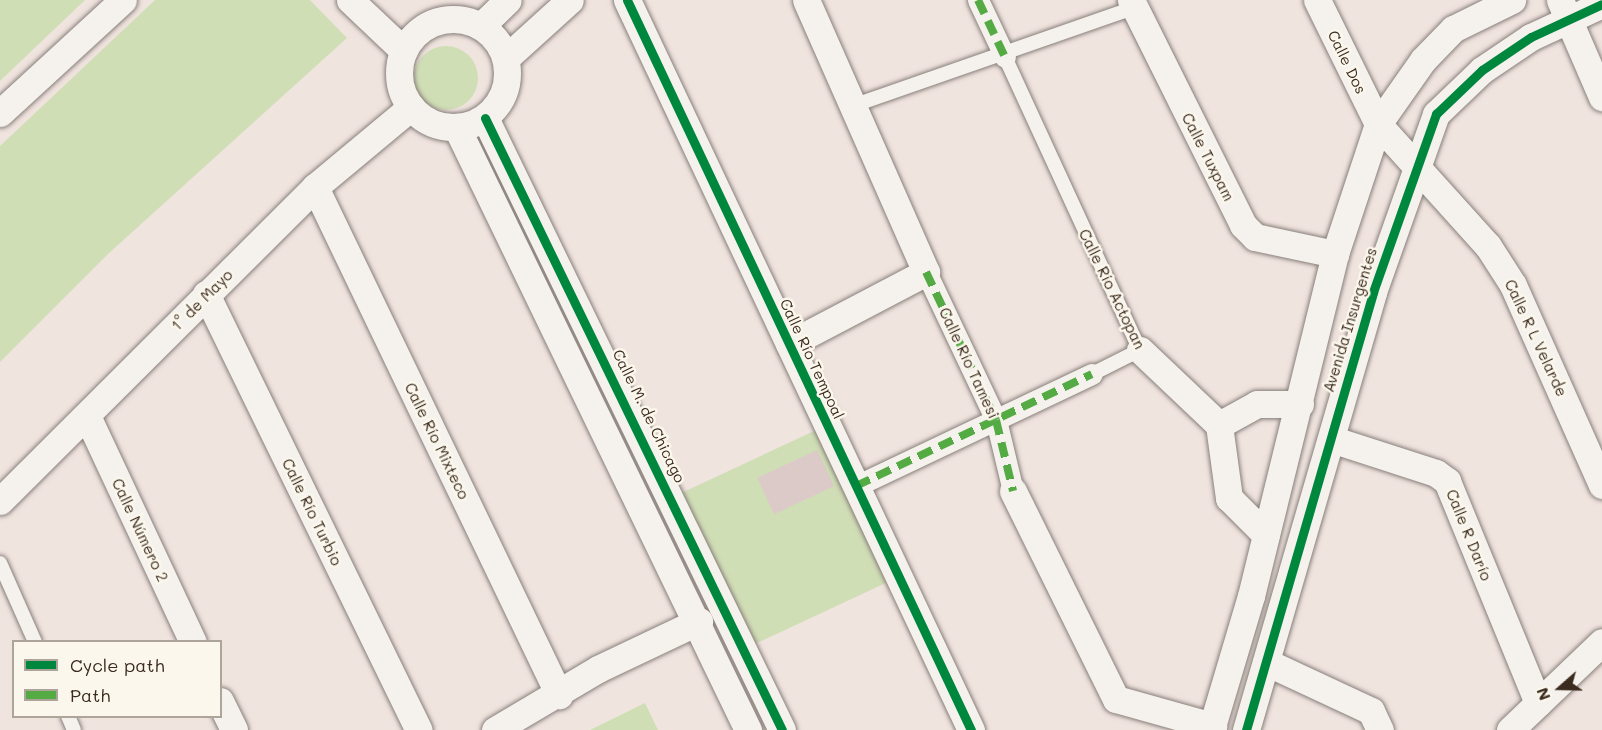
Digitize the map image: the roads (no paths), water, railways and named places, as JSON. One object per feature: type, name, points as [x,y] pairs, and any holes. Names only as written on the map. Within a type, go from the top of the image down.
[{"type":"street","points":[[0,113],[123,0]]},
{"type":"street","points":[[350,0],[404,51]]},
{"type":"street","points":[[481,26],[508,0]]},
{"type":"street","points":[[506,58],[570,0]]},
{"type":"street","name":"Calle Río Tempoal","points":[[627,0],[971,730]]},
{"type":"street","name":"Calle Río Tamesi","points":[[806,0],[855,105],[927,272],[996,420],[1013,491],[1116,699],[1212,728]]},
{"type":"street","points":[[978,0],[1005,57]]},
{"type":"street","name":"Calle Dos","points":[[1317,0],[1378,124]]},
{"type":"street","name":"Avenida Insurgentes","points":[[1212,728],[1300,404],[1335,254],[1378,124],[1423,60],[1453,29],[1506,1]]},
{"type":"street","name":"Calle Tuxpam","points":[[1132,4],[1243,225],[1255,237],[1335,254]]},
{"type":"street","name":"Avenida Insurgentes","points":[[1246,730],[1414,167],[1436,114],[1482,70],[1564,10],[1602,4]]},
{"type":"street","points":[[1564,10],[1602,97]]},
{"type":"street","points":[[467,20],[481,26],[506,58],[503,97],[485,118],[457,128],[432,123],[411,107],[400,86],[404,51],[423,28],[437,21],[467,20]]},
{"type":"street","name":"1° de Mayo","points":[[0,501],[88,418],[206,294],[315,187],[411,107]]},
{"type":"street","name":"Calle M. de Chicago","points":[[485,118],[782,730]]},
{"type":"street","name":"Calle R L Velarde","points":[[1378,124],[1414,167],[1488,246],[1513,285],[1602,485]]},
{"type":"street","points":[[457,128],[699,621],[748,730]]},
{"type":"street","name":"Calle Río Mixteco","points":[[315,187],[559,694]]},
{"type":"street","points":[[789,344],[927,272]]},
{"type":"street","name":"Calle Río Turbio","points":[[206,294],[419,730]]},
{"type":"street","name":"Calle Río Actopan","points":[[1140,350],[1219,425]]},
{"type":"street","points":[[856,486],[1092,374]]},
{"type":"street","points":[[1266,535],[1229,498],[1219,425],[1257,404],[1300,404]]},
{"type":"street","name":"Calle Número 2","points":[[88,418],[192,640]]},
{"type":"street","name":"Calle R Darío","points":[[1331,439],[1436,473],[1447,482],[1538,704]]},
{"type":"street","points":[[495,730],[598,669],[699,621]]},
{"type":"street","points":[[1510,730],[1602,642]]},
{"type":"street","points":[[1266,662],[1371,711],[1380,730]]},
{"type":"street","points":[[222,705],[234,730]]},
{"type":"lane","points":[[855,105],[1005,57],[1132,4]]},
{"type":"lane","name":"Calle Río Actopan","points":[[1005,57],[1013,82],[1140,350]]},
{"type":"lane","points":[[1092,374],[1140,350]]},
{"type":"lane","points":[[0,563],[34,640]]}]
